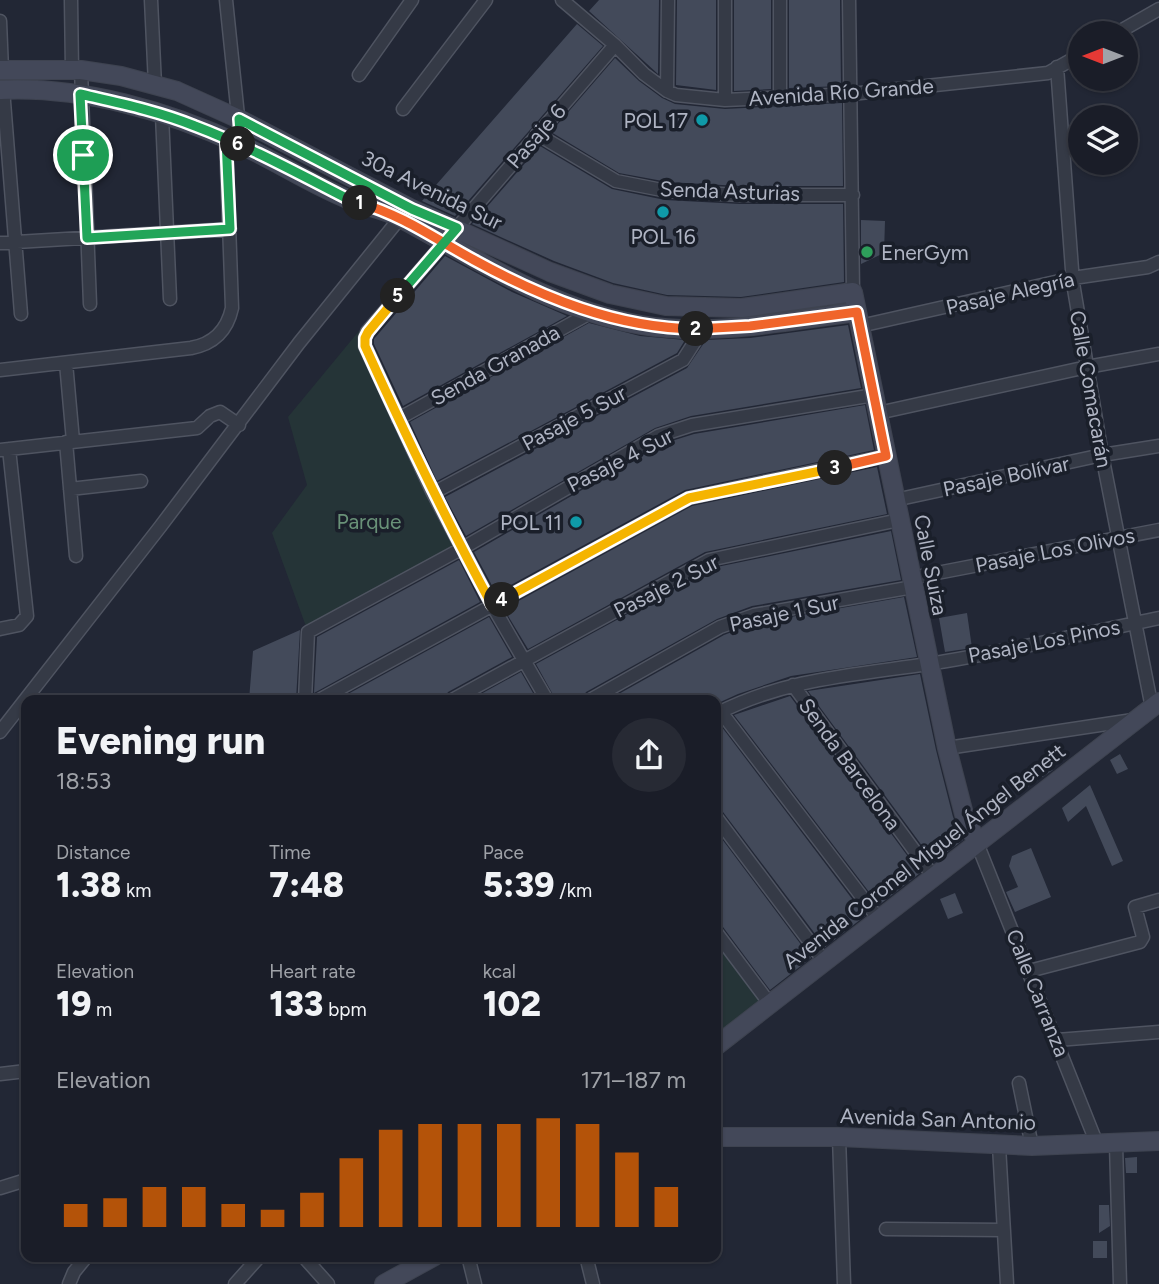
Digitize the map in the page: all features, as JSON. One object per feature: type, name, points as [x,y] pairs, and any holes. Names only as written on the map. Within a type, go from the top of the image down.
[{"type":"street","points":[[71,0],[80,94],[90,304]]},
{"type":"street","points":[[151,0],[155,85]]},
{"type":"street","points":[[0,370],[202,346],[214,340],[230,319],[230,229],[234,142],[239,119],[226,0]]},
{"type":"street","points":[[359,75],[412,0]]},
{"type":"street","points":[[403,109],[486,0]]},
{"type":"street","name":"Avenida Río Grande","points":[[562,0],[615,45],[644,74],[676,95],[725,100],[851,94],[1048,73],[1068,62]]},
{"type":"street","points":[[667,91],[668,0]]},
{"type":"street","points":[[724,0],[725,100]]},
{"type":"street","points":[[780,0],[780,98]]},
{"type":"street","points":[[849,0],[853,292]]},
{"type":"street","points":[[1138,21],[1159,9]]},
{"type":"street","points":[[0,21],[1,70]]},
{"type":"street","name":"Pasaje 6","points":[[398,419],[365,346],[368,332],[615,45]]},
{"type":"street","name":"Calle Comacarán","points":[[1057,68],[1073,278],[1102,455],[1150,710]]},
{"type":"street","name":"30a Avenida Sur","points":[[1,70],[76,70],[177,91],[239,119],[404,212],[443,243],[476,261],[534,289],[592,312],[627,322],[668,328],[703,329],[859,319]]},
{"type":"street","points":[[2,90],[21,314]]},
{"type":"street","name":"30a Avenida Sur","points":[[2,90],[80,94],[162,115],[234,142],[350,200],[457,228],[550,272],[610,294],[666,306],[742,308],[853,292]]},
{"type":"street","points":[[162,115],[170,299]]},
{"type":"street","name":"Senda Asturias","points":[[537,134],[616,181],[667,191],[740,195],[853,195]]},
{"type":"street","points":[[29,695],[239,425],[299,343],[404,212]]},
{"type":"street","points":[[0,243],[230,229]]},
{"type":"street","name":"Pasaje Alegría","points":[[859,319],[1073,278],[1148,267],[1159,262]]},
{"type":"street","name":"Calle Suiza","points":[[853,292],[928,664],[964,814],[977,843]]},
{"type":"street","points":[[627,322],[634,299]]},
{"type":"street","name":"Senda Granada","points":[[398,419],[592,312]]},
{"type":"street","name":"Pasaje 5 Sur","points":[[433,494],[683,360],[703,329]]},
{"type":"street","name":"Pasaje 4 Sur","points":[[305,695],[308,632],[461,549],[658,436],[692,425],[876,404],[1159,354]]},
{"type":"street","points":[[66,363],[70,489],[76,556]]},
{"type":"street","points":[[0,629],[19,625],[24,621],[27,612],[5,449],[197,428],[210,416],[220,412],[239,425]]},
{"type":"street","points":[[398,419],[461,549],[544,695]]},
{"type":"street","name":"Pasaje Bolívar","points":[[895,500],[1102,455],[1159,446]]},
{"type":"street","points":[[329,695],[689,498],[886,456]]},
{"type":"street","points":[[70,489],[141,481]]},
{"type":"street","name":"Pasaje 2 Sur","points":[[461,695],[709,560],[899,520]]},
{"type":"street","name":"Pasaje Los Olivos","points":[[912,583],[1159,530]]},
{"type":"street","name":"Pasaje 1 Sur","points":[[599,695],[720,627],[754,615],[912,583]]},
{"type":"street","name":"Pasaje Los Pinos","points":[[721,711],[743,700],[793,685],[877,669],[928,664],[1159,618]]},
{"type":"street","name":"Senda Barcelona","points":[[793,685],[933,876]]},
{"type":"street","points":[[0,732],[21,705]]},
{"type":"street","points":[[947,748],[1150,710]]},
{"type":"street","name":"Avenida Coronel Miguel Ángel Benett","points":[[721,1042],[1150,710]]},
{"type":"street","points":[[721,717],[878,918]]},
{"type":"street","points":[[721,824],[824,961]]},
{"type":"street","name":"Calle Carranza","points":[[977,843],[1097,1144]]},
{"type":"street","points":[[1029,971],[1140,942],[1143,937],[1135,908],[1159,900]]},
{"type":"street","points":[[721,939],[770,1004]]},
{"type":"street","points":[[1057,1040],[1159,1032]]},
{"type":"street","points":[[0,1074],[21,1072]]},
{"type":"street","points":[[1019,1083],[1032,1146]]},
{"type":"street","name":"Avenida San Antonio","points":[[721,1137],[839,1137],[999,1146],[1159,1141]]},
{"type":"street","points":[[839,1137],[844,1284]]},
{"type":"street","points":[[1116,1144],[1120,1284]]},
{"type":"street","points":[[999,1146],[1007,1284]]},
{"type":"street","points":[[0,1188],[21,1182]]},
{"type":"street","points":[[886,1229],[1004,1230]]},
{"type":"street","points":[[69,1284],[74,1272],[83,1262]]},
{"type":"street","points":[[235,1284],[255,1262]]},
{"type":"street","points":[[308,1262],[328,1284]]},
{"type":"street","points":[[384,1284],[424,1262]]},
{"type":"street","points":[[470,1262],[475,1284]]},
{"type":"street","points":[[588,1262],[593,1284]]},
{"type":"green space","name":"Parque","points":[[359,331],[459,550],[308,632],[272,533],[307,485],[288,417]]},
{"type":"green space","points":[[721,939],[770,1004],[721,1042]]},
{"type":"building","points":[[599,0],[659,0],[658,74],[589,11]]},
{"type":"building","points":[[677,0],[716,0],[716,90],[676,85]]},
{"type":"building","points":[[734,0],[771,0],[771,89],[734,91]]},
{"type":"building","points":[[789,0],[840,0],[841,86],[789,88]]},
{"type":"building","points":[[577,24],[603,46],[455,216],[422,201]]},
{"type":"building","name":"POL 17","points":[[615,58],[639,81],[675,104],[725,109],[842,103],[843,186],[740,186],[668,182],[619,173],[551,132]]},
{"type":"building","name":"POL 16","points":[[540,146],[612,189],[665,200],[740,204],[843,204],[844,282],[741,297],[667,295],[613,283],[554,261],[472,224]]},
{"type":"building","points":[[861,220],[885,221],[884,253],[861,264]]},
{"type":"building","points":[[445,256],[512,292],[567,316],[403,406],[374,339]]},
{"type":"building","points":[[589,323],[640,336],[685,340],[677,353],[437,481],[410,422]]},
{"type":"building","points":[[848,325],[861,388],[691,416],[655,428],[466,536],[445,497],[687,368],[706,340],[750,338]]},
{"type":"building","name":"POL 11","points":[[865,405],[874,450],[685,490],[496,593],[474,552],[662,444],[694,434]]},
{"type":"building","points":[[877,467],[887,514],[705,552],[528,649],[504,609],[692,506]]},
{"type":"building","points":[[891,531],[901,580],[752,606],[717,619],[584,695],[553,695],[536,664],[712,568]]},
{"type":"building","points":[[459,560],[480,602],[314,693],[317,637]]},
{"type":"building","points":[[904,597],[917,657],[791,676],[721,702],[721,695],[617,695],[724,635],[756,623]]},
{"type":"building","points":[[967,613],[972,648],[945,652],[939,618]]},
{"type":"building","points":[[489,617],[512,657],[446,695],[346,695]]},
{"type":"building","points":[[300,630],[296,695],[249,695],[253,651]]},
{"type":"building","points":[[521,672],[534,695],[479,695]]},
{"type":"building","points":[[920,674],[953,817],[963,840],[934,862],[808,691]]},
{"type":"building","points":[[790,696],[920,873],[879,905],[734,715]]},
{"type":"building","points":[[721,726],[865,916],[825,947],[723,812]]},
{"type":"building","points":[[1120,754],[1128,769],[1117,774],[1110,760]]},
{"type":"building","points":[[1047,761],[1053,770],[1020,792],[1016,782]]},
{"type":"building","points":[[1090,785],[1123,861],[1112,866],[1086,806],[1068,822],[1062,808]]},
{"type":"building","points":[[721,838],[811,958],[770,990],[723,927]]},
{"type":"building","points":[[1031,848],[1051,897],[1015,912],[1006,892],[1018,887],[1009,866],[1012,856]]},
{"type":"building","points":[[955,893],[963,913],[948,919],[940,899]]},
{"type":"building","points":[[1137,1157],[1137,1173],[1126,1173],[1125,1158]]},
{"type":"building","points":[[1099,1205],[1109,1205],[1110,1226],[1099,1233]]},
{"type":"building","points":[[1093,1241],[1107,1241],[1107,1258],[1093,1258]]},
{"type":"place","name":"POL 17","points":[[702,120]]},
{"type":"place","name":"POL 16","points":[[663,212]]},
{"type":"place","name":"EnerGym","points":[[867,252]]},
{"type":"place","name":"POL 11","points":[[576,522]]},
{"type":"route","points":[[83,155],[80,94],[162,115],[193,125],[241,145],[350,200],[396,216],[443,243],[476,261],[546,294],[615,319],[639,325],[710,329],[857,312],[886,456],[689,498],[492,605],[433,494],[365,346],[368,332],[443,243],[457,228],[412,209],[239,119],[241,145],[226,139],[230,229],[87,238],[83,155]]}]
